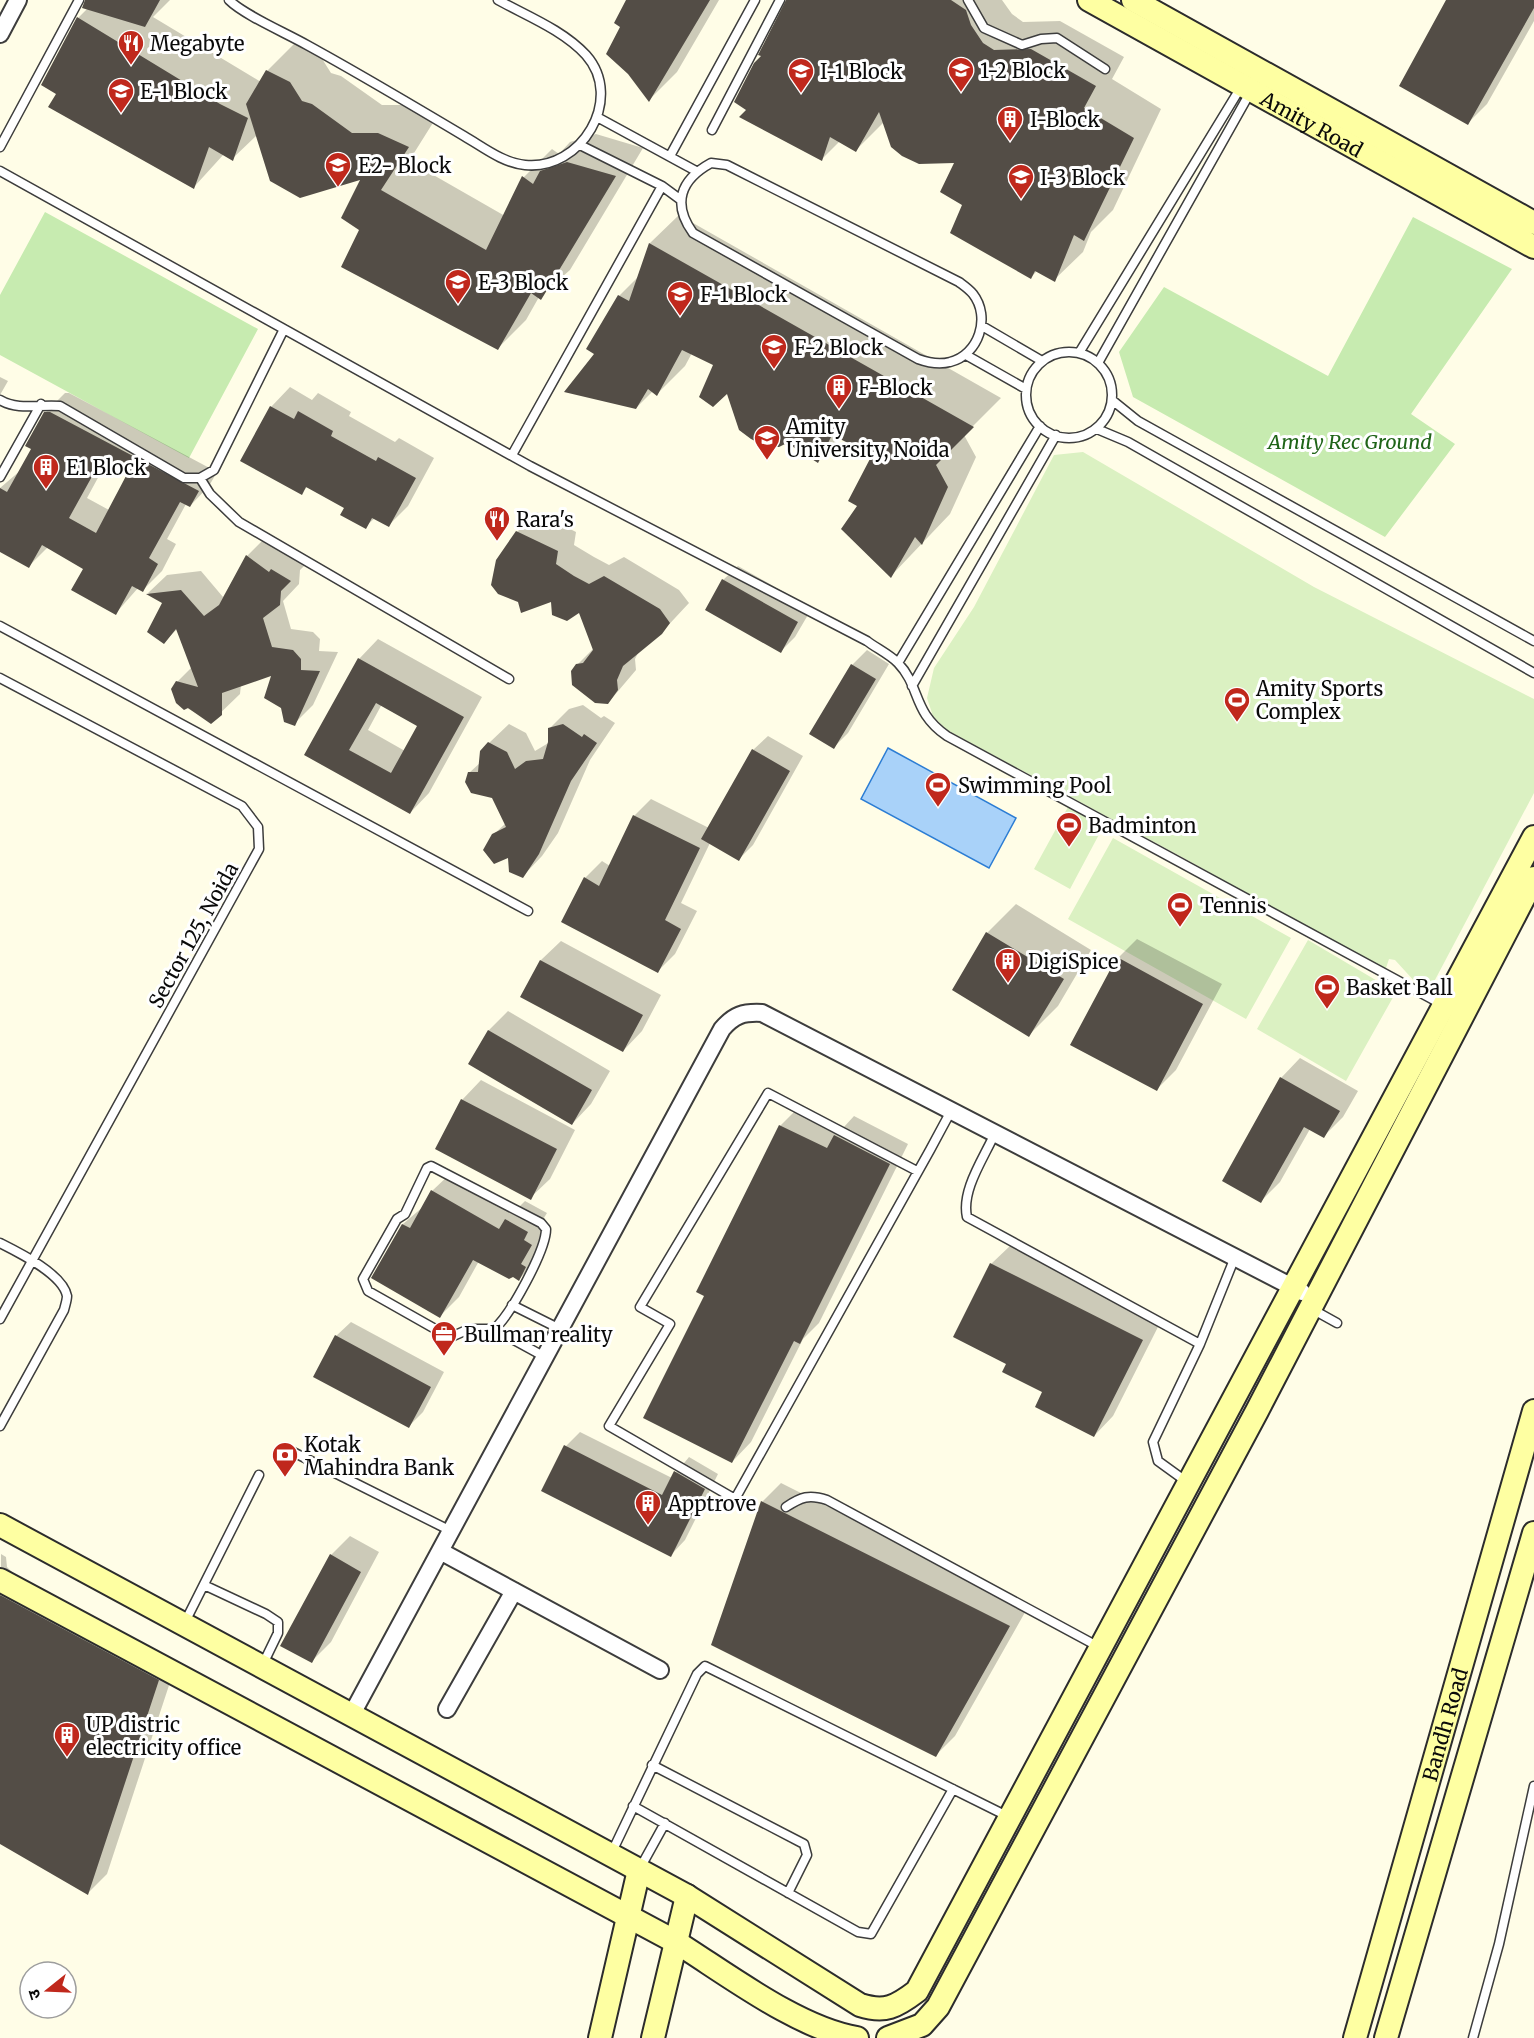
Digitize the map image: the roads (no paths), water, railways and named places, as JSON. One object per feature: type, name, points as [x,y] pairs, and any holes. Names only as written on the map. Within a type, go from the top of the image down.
[{"type":"street","points":[[0,34],[18,0]]},
{"type":"street","name":"Amity Road","points":[[1089,0],[1132,5],[1534,223]]},
{"type":"street","name":"Amity Road","points":[[1132,5],[1247,88],[1534,247]]},
{"type":"street","points":[[0,1525],[687,1896],[860,2005],[875,2010],[886,2009],[903,2002],[917,1991],[1187,1482],[1534,837]]},
{"type":"street","points":[[888,2038],[922,2025],[938,2007],[1313,1304],[1534,878]]},
{"type":"street","points":[[352,1714],[722,1029],[732,1017],[746,1012],[762,1013],[1292,1287],[1313,1304]]},
{"type":"street","name":"Bandh Road","points":[[1354,2038],[1534,1413]]},
{"type":"street","name":"Bandh Road","points":[[1386,2038],[1534,1533]]},
{"type":"street","points":[[440,1551],[660,1670]]},
{"type":"street","points":[[0,1580],[676,1942],[779,2007],[842,2036],[857,2038]]},
{"type":"street","points":[[447,1708],[514,1591]]},
{"type":"street","points":[[1013,1810],[1040,1815]]},
{"type":"street","points":[[600,2038],[639,1870]]},
{"type":"street","points":[[653,2038],[687,1896]]},
{"type":"street","points":[[886,2009],[894,2037]]},
{"type":"lane","points":[[0,147],[80,0]]},
{"type":"lane","points":[[229,0],[499,156],[525,165],[550,163],[576,150],[592,131],[599,109],[598,79],[587,56],[566,37],[498,0]]},
{"type":"lane","points":[[669,156],[755,0]]},
{"type":"lane","points":[[712,130],[780,0]]},
{"type":"lane","points":[[969,0],[984,28],[1022,45],[1041,39],[1057,38],[1105,69]]},
{"type":"lane","points":[[1079,353],[1247,88]]},
{"type":"lane","points":[[1098,363],[1247,88]]},
{"type":"lane","points":[[597,117],[696,171]]},
{"type":"lane","points":[[580,145],[662,186],[681,200]]},
{"type":"lane","points":[[711,163],[727,165],[958,282],[973,293],[976,300],[982,326],[977,341],[966,355],[952,362],[934,364],[918,359],[693,233],[682,218],[681,200],[685,185],[696,171],[711,163]]},
{"type":"lane","points":[[0,171],[512,455],[867,641],[898,663],[912,686],[921,711],[933,726],[947,736],[1443,1006]]},
{"type":"lane","points":[[512,455],[662,186]]},
{"type":"lane","points":[[982,326],[1042,361]]},
{"type":"lane","points":[[0,400],[9,406],[25,408],[41,404],[60,406],[184,478],[200,478],[214,470],[284,329]]},
{"type":"lane","points":[[1056,353],[1079,353],[1089,356],[1103,368],[1110,382],[1112,400],[1108,415],[1096,429],[1082,436],[1064,438],[1040,426],[1027,408],[1026,389],[1030,374],[1042,361],[1056,353]]},
{"type":"lane","points":[[966,355],[1026,389]]},
{"type":"lane","points":[[1112,400],[1138,421],[1534,641]]},
{"type":"lane","points":[[0,477],[41,404]]},
{"type":"lane","points":[[898,663],[1040,426]]},
{"type":"lane","points":[[1096,429],[1128,442],[1534,673]]},
{"type":"lane","points":[[912,686],[1056,435]]},
{"type":"lane","points":[[200,478],[210,494],[239,522],[509,679]]},
{"type":"lane","points":[[0,626],[528,911]]},
{"type":"lane","name":"Sector 125, Noida","points":[[0,678],[242,806],[258,827],[259,849],[0,1319]]},
{"type":"lane","points":[[917,1171],[768,1093],[640,1307],[670,1324],[609,1426],[735,1499],[951,1110]]},
{"type":"lane","points":[[995,1134],[968,1192],[964,1206],[967,1217],[1200,1344]]},
{"type":"lane","points":[[494,1329],[512,1305],[542,1247],[546,1229],[541,1223],[436,1167],[427,1168],[405,1214],[397,1219],[363,1279],[368,1291],[452,1337],[469,1329],[494,1329],[545,1357]]},
{"type":"lane","points":[[0,1243],[32,1260],[60,1282],[67,1296],[64,1310],[0,1426]]},
{"type":"lane","points":[[1187,1482],[1158,1461],[1153,1442],[1200,1344],[1235,1257]]},
{"type":"lane","points":[[1313,1304],[1337,1323]]},
{"type":"lane","points":[[512,1305],[560,1329]]},
{"type":"lane","points":[[289,1450],[451,1531]]},
{"type":"lane","points":[[184,1624],[259,1475]]},
{"type":"lane","points":[[786,1507],[802,1497],[813,1495],[827,1500],[1100,1647]]},
{"type":"lane","points":[[204,1585],[278,1622],[278,1633],[262,1666]]},
{"type":"lane","points":[[611,1855],[697,1674],[701,1668],[708,1666],[953,1789],[1013,1810]]},
{"type":"lane","points":[[652,1765],[804,1844],[807,1855],[788,1893]]},
{"type":"lane","points":[[1473,2038],[1499,1944],[1534,1786]]},
{"type":"lane","points":[[633,1806],[858,1932],[871,1934],[953,1789]]},
{"type":"lane","points":[[639,1870],[664,1823]]},
{"type":"water","name":"Swimming Pool","points":[[888,748],[1016,818],[989,868],[861,799]]},
{"type":"place","name":"Megabyte","points":[[131,66]]},
{"type":"place","name":"1-2 Block","points":[[961,93]]},
{"type":"place","name":"I-1 Block","points":[[801,94]]},
{"type":"place","name":"E-1 Block","points":[[121,114]]},
{"type":"place","name":"I-Block","points":[[1010,142]]},
{"type":"place","name":"E2- Block","points":[[338,188]]},
{"type":"place","name":"I-3 Block","points":[[1021,200]]},
{"type":"place","name":"E-3 Block","points":[[458,305]]},
{"type":"place","name":"F-1 Block","points":[[680,317]]},
{"type":"place","name":"F-2 Block","points":[[774,370]]},
{"type":"place","name":"F-Block","points":[[839,410]]},
{"type":"place","name":"Amity University, Noida","points":[[767,461]]},
{"type":"place","name":"E1 Block","points":[[46,490]]},
{"type":"place","name":"Rara's","points":[[497,542]]},
{"type":"place","name":"Amity Sports Complex","points":[[1237,723]]},
{"type":"place","name":"Swimming Pool","points":[[938,808]]},
{"type":"place","name":"Badminton","points":[[1069,848]]},
{"type":"place","name":"Tennis","points":[[1180,928]]},
{"type":"place","name":"DigiSpice","points":[[1008,984]]},
{"type":"place","name":"Basket Ball","points":[[1327,1010]]},
{"type":"place","name":"Bullman reality","points":[[444,1357]]},
{"type":"place","name":"Kotak Mahindra Bank","points":[[285,1478]]},
{"type":"place","name":"Apptrove","points":[[648,1526]]},
{"type":"place","name":"UP distric electricity office","points":[[67,1758]]},
{"type":"park label","name":"Amity Rec Ground","points":[[1350,441]]}]
